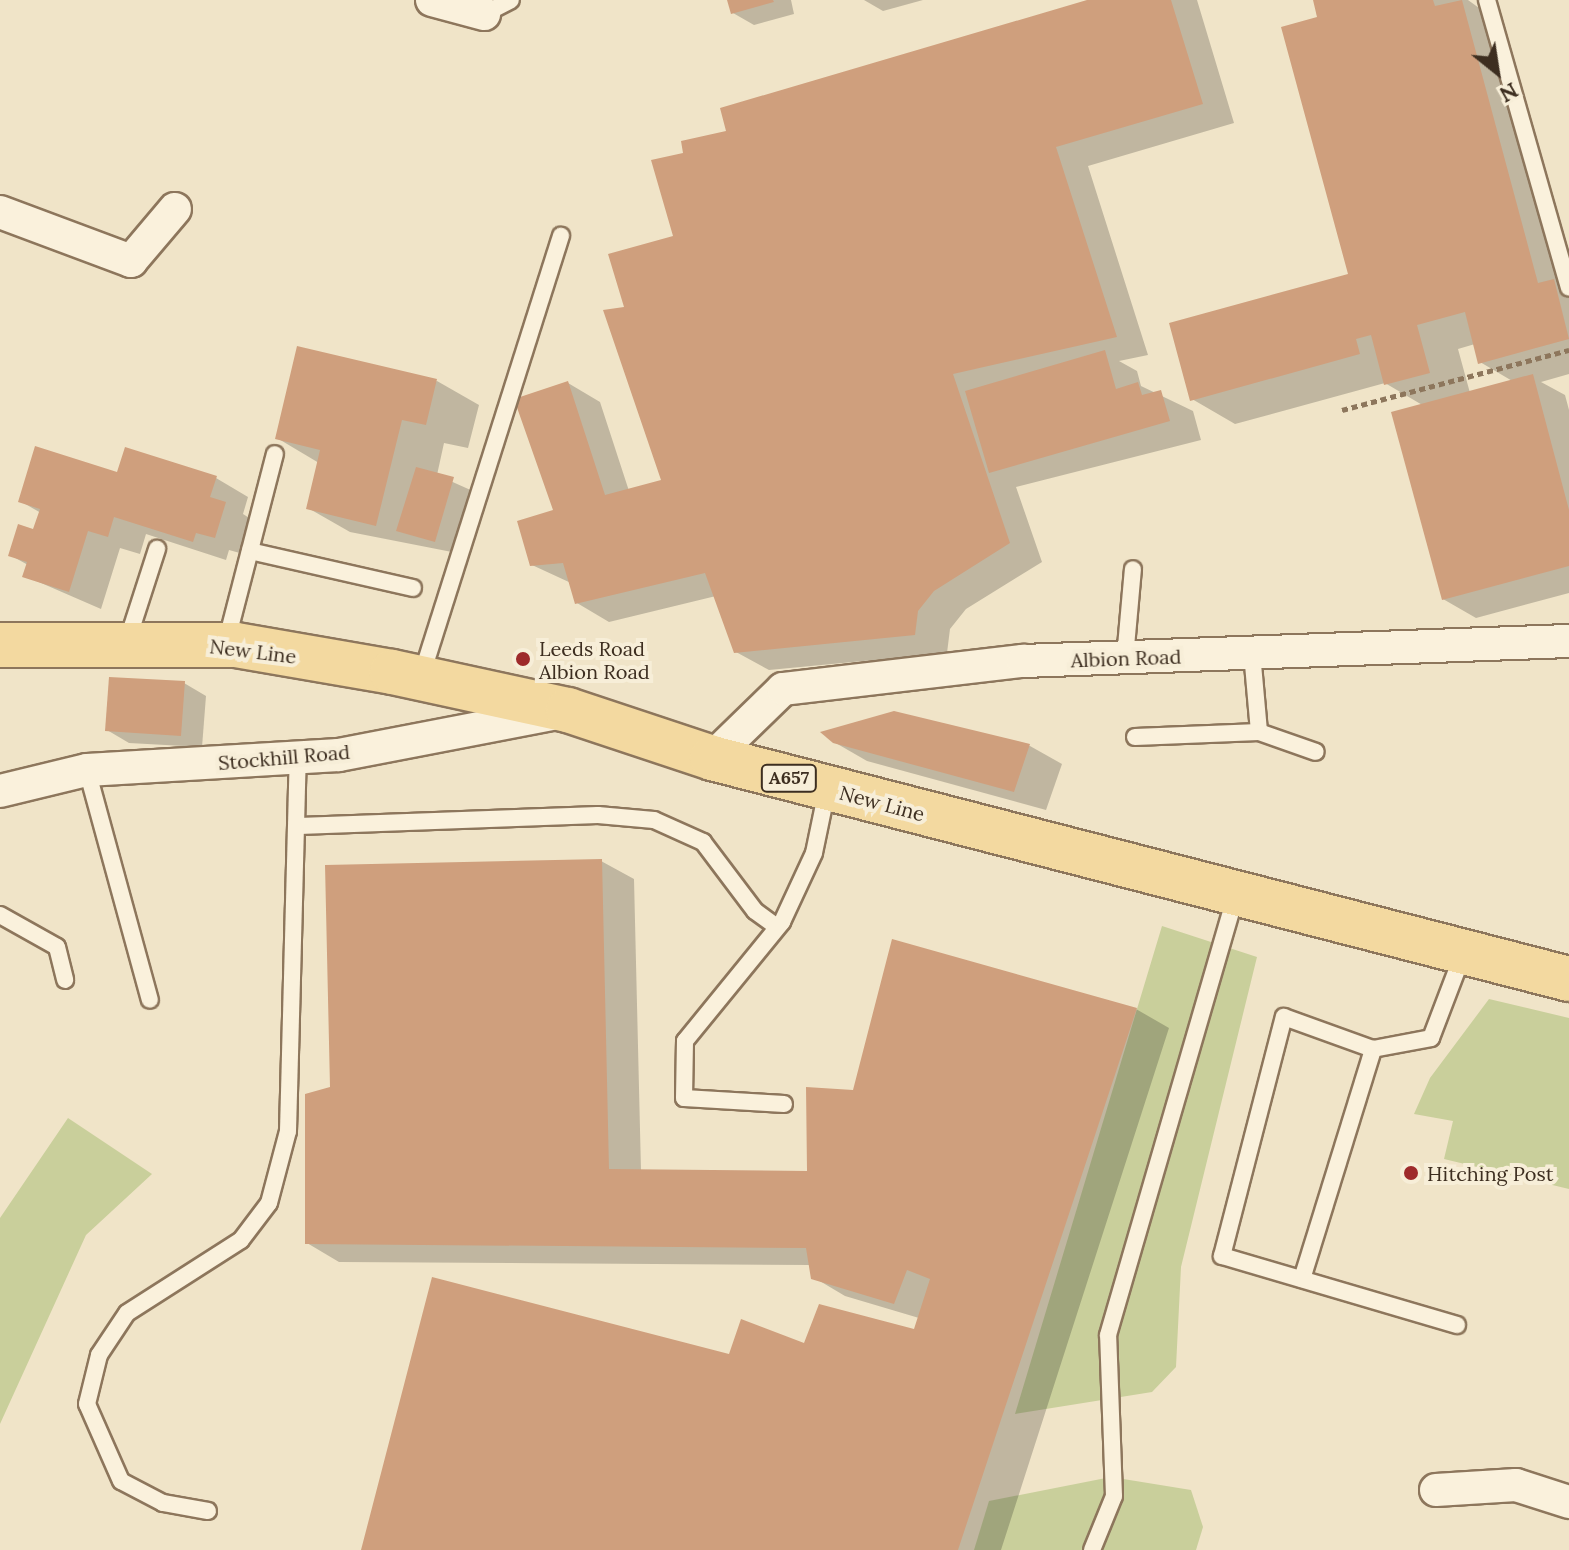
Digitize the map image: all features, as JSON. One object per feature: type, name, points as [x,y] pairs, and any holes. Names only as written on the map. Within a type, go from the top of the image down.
[{"type":"main road","name":"New Line","points":[[0,645],[225,645],[421,678],[568,710],[712,758],[1462,957],[1569,979]]},
{"type":"street","points":[[432,0],[498,7]]},
{"type":"street","points":[[0,212],[131,261],[175,209]]},
{"type":"street","name":"Albion Road","points":[[712,758],[783,689],[1125,658],[1569,641]]},
{"type":"street","name":"Stockhill Road","points":[[0,791],[87,770],[298,757],[568,710]]},
{"type":"street","points":[[1436,1490],[1516,1485],[1569,1502]]},
{"type":"lane","points":[[1487,0],[1569,288]]},
{"type":"lane","points":[[421,678],[561,236]]},
{"type":"lane","points":[[225,645],[275,454]]},
{"type":"lane","points":[[127,643],[157,549]]},
{"type":"lane","points":[[250,551],[413,588]]},
{"type":"lane","points":[[1125,658],[1133,569]]},
{"type":"lane","points":[[1252,653],[1259,732]]},
{"type":"lane","points":[[1135,737],[1259,732],[1316,752]]},
{"type":"lane","points":[[208,1511],[163,1503],[121,1481],[87,1404],[99,1355],[127,1313],[241,1240],[269,1203],[288,1131],[299,826],[298,757]]},
{"type":"lane","points":[[87,770],[150,1000]]},
{"type":"lane","points":[[784,1104],[684,1098],[685,1041],[777,927],[814,853],[828,789]]},
{"type":"lane","points":[[299,826],[654,820],[703,842],[755,911],[777,927]]},
{"type":"lane","points":[[1092,1550],[1114,1496],[1108,1335],[1235,897]]},
{"type":"lane","points":[[0,915],[57,947],[65,980]]},
{"type":"lane","points":[[1457,1325],[1222,1256],[1284,1017],[1373,1049],[1431,1038],[1462,957]]},
{"type":"lane","points":[[1302,1279],[1373,1049]]},
{"type":"path","points":[[1342,410],[1569,350]]},
{"type":"green space","points":[[1162,926],[1257,957],[1181,1267],[1176,1367],[1152,1392],[1015,1414]]},
{"type":"green space","points":[[1489,999],[1569,1018],[1569,1189],[1444,1159],[1453,1121],[1414,1114],[1430,1078]]},
{"type":"green space","points":[[68,1118],[152,1174],[86,1235],[0,1424],[0,1218]]},
{"type":"green space","points":[[1111,1477],[1191,1490],[1203,1527],[1196,1550],[974,1550],[989,1501]]},
{"type":"building","points":[[727,0],[773,0],[774,2],[731,14]]},
{"type":"building","points":[[1087,0],[1171,0],[1203,104],[1056,147],[1117,337],[953,374],[1010,543],[934,591],[918,611],[915,635],[734,653],[705,573],[575,604],[563,563],[530,566],[517,521],[553,510],[514,399],[568,381],[605,495],[661,480],[603,310],[624,307],[608,254],[673,236],[651,160],[683,153],[681,141],[726,131],[720,108]]},
{"type":"building","points":[[1313,0],[1433,0],[1435,6],[1462,0],[1538,283],[1554,279],[1569,339],[1478,364],[1465,312],[1417,325],[1430,373],[1384,385],[1371,335],[1356,339],[1360,354],[1190,401],[1169,323],[1348,274],[1281,27],[1317,17]]},
{"type":"building","points":[[297,346],[437,379],[426,425],[402,420],[376,526],[306,509],[320,450],[275,439]]},
{"type":"building","points":[[1105,350],[1116,389],[1138,382],[1142,395],[1161,390],[1170,421],[989,473],[965,391]]},
{"type":"building","points":[[1533,374],[1569,510],[1569,566],[1442,600],[1391,412]]},
{"type":"building","points":[[35,446],[117,472],[125,447],[217,476],[210,497],[226,502],[215,538],[196,533],[193,542],[114,517],[108,537],[88,531],[69,592],[22,577],[27,562],[8,556],[18,524],[33,529],[40,509],[18,502]]},
{"type":"building","points":[[416,467],[454,477],[435,542],[396,531]]},
{"type":"building","points":[[109,677],[185,681],[181,736],[105,731]]},
{"type":"building","points":[[894,711],[1030,744],[1014,792],[833,743],[820,732]]},
{"type":"building","points":[[602,859],[609,1169],[807,1171],[806,1087],[853,1090],[892,939],[1137,1008],[958,1550],[361,1550],[432,1277],[729,1354],[741,1319],[804,1343],[819,1304],[914,1329],[930,1279],[907,1270],[894,1304],[811,1279],[806,1248],[305,1244],[305,1094],[330,1087],[325,865]]},
{"type":"place","name":"Leeds Road Albion Road","points":[[523,659]]},
{"type":"place","name":"Hitching Post","points":[[1411,1173]]}]
